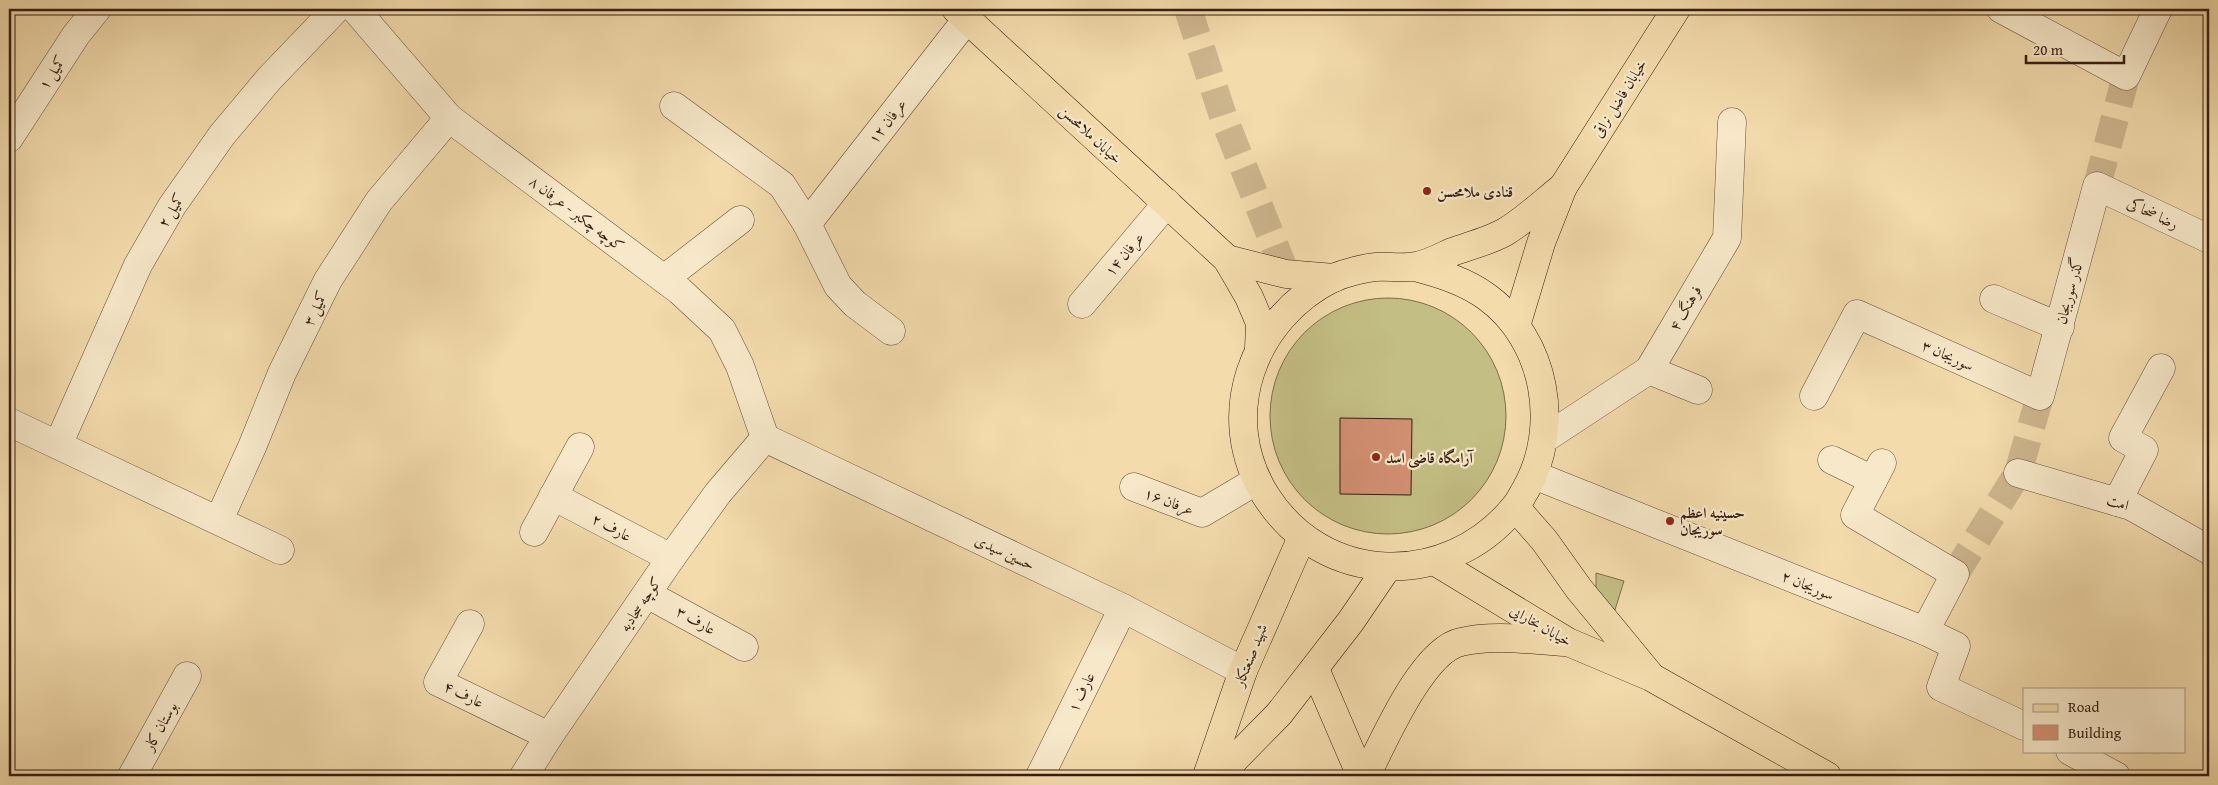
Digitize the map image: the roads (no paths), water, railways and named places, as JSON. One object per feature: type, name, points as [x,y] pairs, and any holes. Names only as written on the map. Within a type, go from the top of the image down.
[{"type":"main road","name":"خیابان فاضل نراقی","points":[[1563,187],[1676,9]]},
{"type":"main road","name":"خیابان ملامحسن","points":[[961,14],[1227,259]]},
{"type":"main road","points":[[1415,267],[1505,232],[1563,187]]},
{"type":"main road","points":[[1516,326],[1541,243],[1563,187]]},
{"type":"main road","points":[[1227,259],[1286,274],[1334,278]]},
{"type":"main road","points":[[1227,259],[1249,297],[1260,323],[1259,348]]},
{"type":"main road","points":[[1374,267],[1415,267],[1454,277],[1480,292],[1516,326],[1535,361],[1545,400],[1544,439],[1534,475],[1515,507],[1480,541],[1436,562],[1387,568],[1360,564],[1333,555],[1302,537],[1276,512],[1256,481],[1246,448],[1242,414],[1247,380],[1259,348],[1290,306],[1334,278],[1374,267]]},
{"type":"main road","name":"خیابان بخارایی","points":[[1515,507],[1544,540],[1579,589],[1651,678]]},
{"type":"main road","name":"شهید صنعتکار","points":[[1207,776],[1242,670],[1302,537]]},
{"type":"main road","name":"خیابان بخارایی","points":[[1436,562],[1568,642],[1651,678],[1827,776]]},
{"type":"main road","points":[[1218,776],[1279,714],[1315,669],[1387,568]]},
{"type":"main road","points":[[1366,776],[1422,672],[1437,657],[1458,642],[1503,639],[1568,642]]},
{"type":"main road","points":[[1315,669],[1361,776]]},
{"type":"street","name":"کمیل ۱","points":[[9,138],[76,35],[97,9]]},
{"type":"street","name":"کمیل ۲","points":[[58,444],[138,265],[172,206],[222,136],[269,79],[336,9]]},
{"type":"street","name":"کوچه چکبر - عرفان ۸","points":[[355,9],[449,118],[664,280],[700,308],[722,330],[740,366],[764,438]]},
{"type":"street","points":[[2001,9],[2126,76],[2158,9]]},
{"type":"street","name":"عرفان ۱۲","points":[[807,224],[961,14]]},
{"type":"street","points":[[674,106],[782,185],[807,224],[838,286],[855,304],[891,331]]},
{"type":"street","name":"کمیل ۳","points":[[219,520],[252,447],[282,373],[328,280],[379,201],[449,118]]},
{"type":"street","name":"فرهنگ ۴","points":[[1544,439],[1649,370],[1727,238],[1732,122]]},
{"type":"street","name":"رضا ضحاکی","points":[[2097,186],[2209,239]]},
{"type":"street","name":"گذر سوریجان","points":[[2040,396],[2097,186]]},
{"type":"street","name":"عرفان ۱۴","points":[[1082,304],[1167,203]]},
{"type":"street","points":[[664,280],[740,220]]},
{"type":"street","points":[[1994,299],[2060,327]]},
{"type":"street","name":"سوریجان ۳","points":[[1814,396],[1857,314],[2040,396]]},
{"type":"street","points":[[2117,502],[2144,450],[2123,438],[2161,368]]},
{"type":"street","points":[[1649,370],[1698,390]]},
{"type":"street","points":[[9,422],[280,550]]},
{"type":"street","name":"کوچه سجادیه","points":[[524,776],[549,736],[718,493],[764,438]]},
{"type":"street","name":"حسین سیدی","points":[[764,438],[1122,608],[1242,670]]},
{"type":"street","points":[[534,532],[580,447]]},
{"type":"street","points":[[1832,460],[1878,471],[1855,515],[1955,574],[1925,631]]},
{"type":"street","name":"امت","points":[[2018,473],[2131,506],[2166,524],[2209,550]]},
{"type":"street","name":"سوریجان ۲","points":[[1534,475],[1925,631],[1956,646],[1941,687],[2023,726]]},
{"type":"street","name":"عرفان ۱۶","points":[[1134,487],[1202,513],[1256,481]]},
{"type":"street","name":"عارف ۲","points":[[554,496],[672,558]]},
{"type":"street","name":"عارف ۳","points":[[648,594],[744,647]]},
{"type":"street","name":"عارف ۱","points":[[1040,776],[1122,608]]},
{"type":"street","name":"عارف ۴","points":[[470,624],[438,682],[549,736]]},
{"type":"street","name":"بوستان کار","points":[[132,776],[187,676]]},
{"type":"street","points":[[2072,752],[2116,776]]},
{"type":"tunnel","points":[[1188,9],[1223,116],[1286,274]]},
{"type":"tunnel","points":[[2097,186],[2126,76]]},
{"type":"tunnel","points":[[1955,574],[2018,473],[2040,396]]},
{"type":"place","name":"قنادی ملامحسن","points":[[1427,191]]},
{"type":"place","name":"آرامگاه قاضی اسد","points":[[1376,457]]},
{"type":"place","name":"حسینیه اعظم سوریجان","points":[[1670,521]]}]
